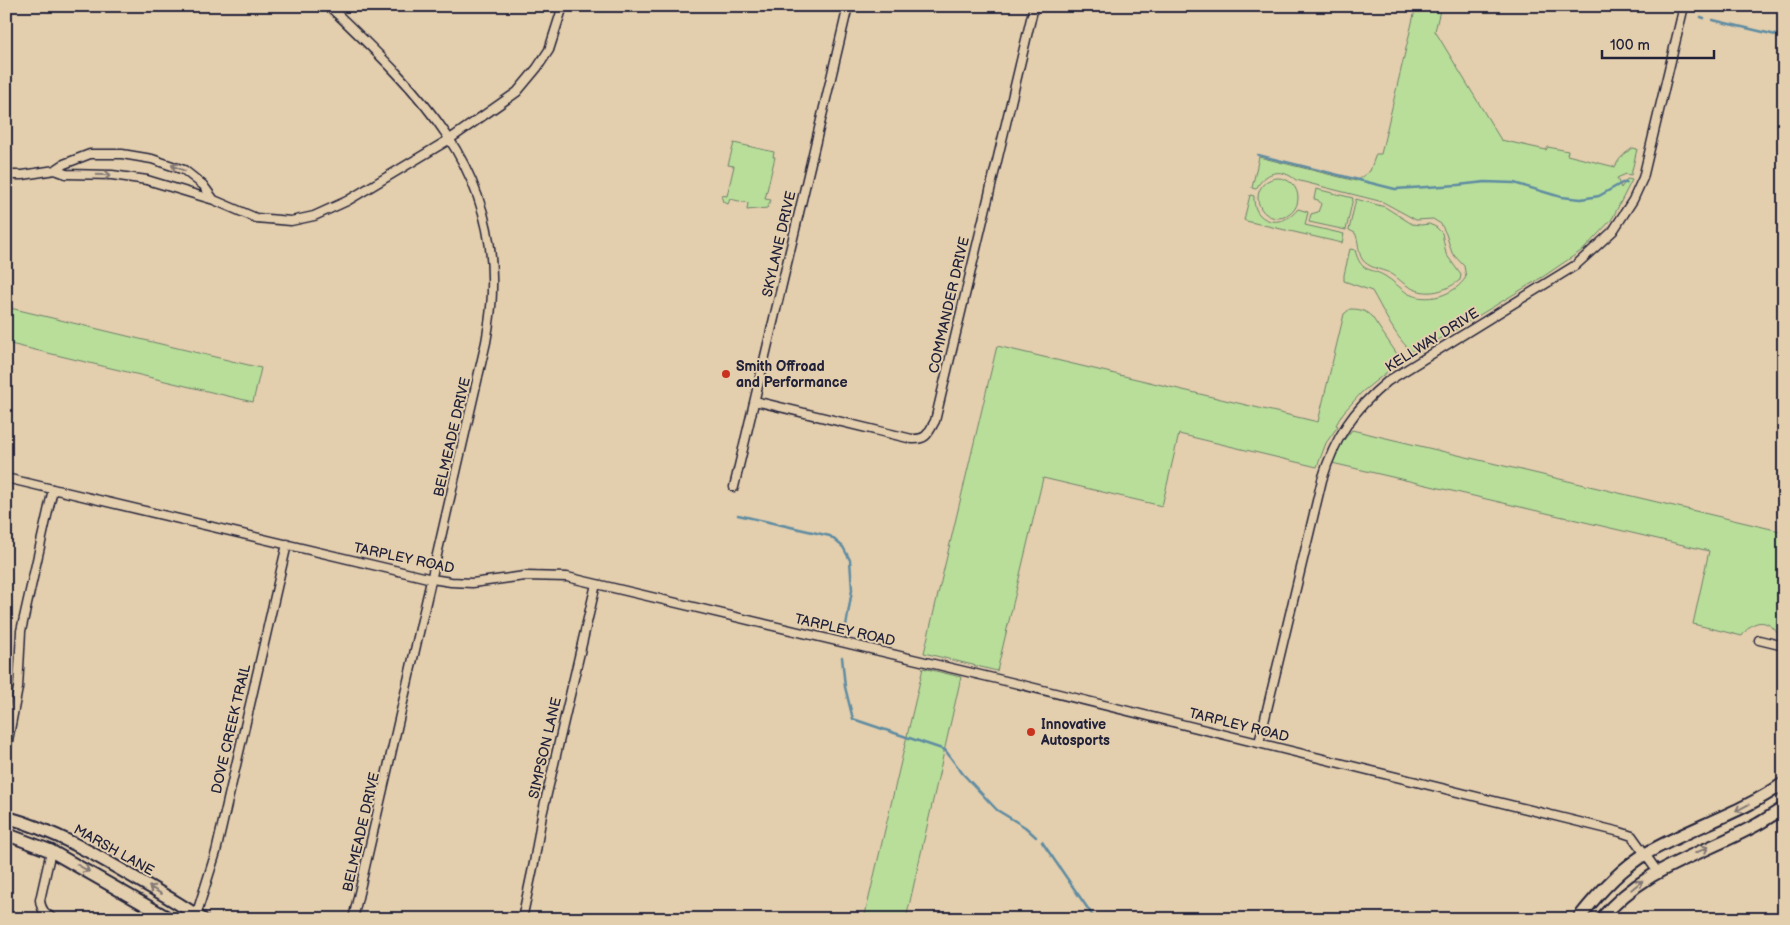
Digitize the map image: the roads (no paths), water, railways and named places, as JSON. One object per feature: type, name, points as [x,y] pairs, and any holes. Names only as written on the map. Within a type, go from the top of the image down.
[{"type":"main road","points":[[1578,919],[1614,879],[1645,854],[1684,834],[1735,812],[1784,783]]},
{"type":"main road","points":[[1601,919],[1619,900],[1657,871],[1758,824],[1784,808]]},
{"type":"main road","name":"MARSH LANE","points":[[6,817],[49,832],[102,858],[198,918]]},
{"type":"main road","points":[[6,834],[51,851],[170,919]]},
{"type":"street","name":"BELMEADE DRIVE","points":[[329,6],[394,70],[424,104],[450,138],[468,174],[484,219],[490,248],[492,290],[486,342],[353,919]]},
{"type":"street","points":[[56,170],[66,174],[112,175],[147,180],[214,200],[243,214],[269,220],[291,221],[314,216],[346,201],[450,138],[518,92],[537,68],[548,50],[563,6]]},
{"type":"street","name":"SKYLANE DRIVE","points":[[734,487],[848,6]]},
{"type":"street","name":"COMMANDER DRIVE","points":[[755,402],[912,439],[921,439],[928,434],[934,421],[1034,6]]},
{"type":"street","name":"KELLWAY DRIVE","points":[[1259,743],[1322,480],[1334,445],[1342,430],[1364,402],[1388,382],[1576,265],[1614,231],[1633,200],[1643,178],[1684,6]]},
{"type":"street","points":[[6,175],[30,175],[56,170],[64,164],[90,154],[122,154],[152,159],[184,170],[203,185],[214,200]]},
{"type":"street","name":"TARPLEY ROAD","points":[[6,478],[432,579],[451,582],[472,582],[525,576],[550,576],[596,584],[1259,743],[1620,832],[1632,836],[1657,871]]},
{"type":"street","points":[[6,751],[18,688],[21,631],[53,489]]},
{"type":"street","name":"DOVE CREEK TRAIL","points":[[198,918],[216,852],[287,544]]},
{"type":"street","name":"SIMPSON LANE","points":[[522,919],[542,815],[596,584]]},
{"type":"street","points":[[1759,640],[1784,646]]},
{"type":"street","points":[[51,851],[40,900],[41,908],[54,919]]},
{"type":"waterway","points":[[1713,20],[1784,37]]},
{"type":"waterway","points":[[1258,155],[1395,189],[1485,182],[1514,183],[1561,197],[1581,199],[1599,196],[1622,183],[1627,183]]},
{"type":"waterway","points":[[738,515],[830,536],[843,547],[850,560],[852,590],[845,632]]},
{"type":"waterway","points":[[842,657],[845,687],[853,719],[945,750],[963,774],[997,810],[1025,827],[1036,837]]},
{"type":"waterway","points":[[1042,842],[1095,919]]},
{"type":"place","name":"Smith Offroad and Performance","points":[[726,374]]},
{"type":"place","name":"Innovative Autosports","points":[[1031,732]]}]
